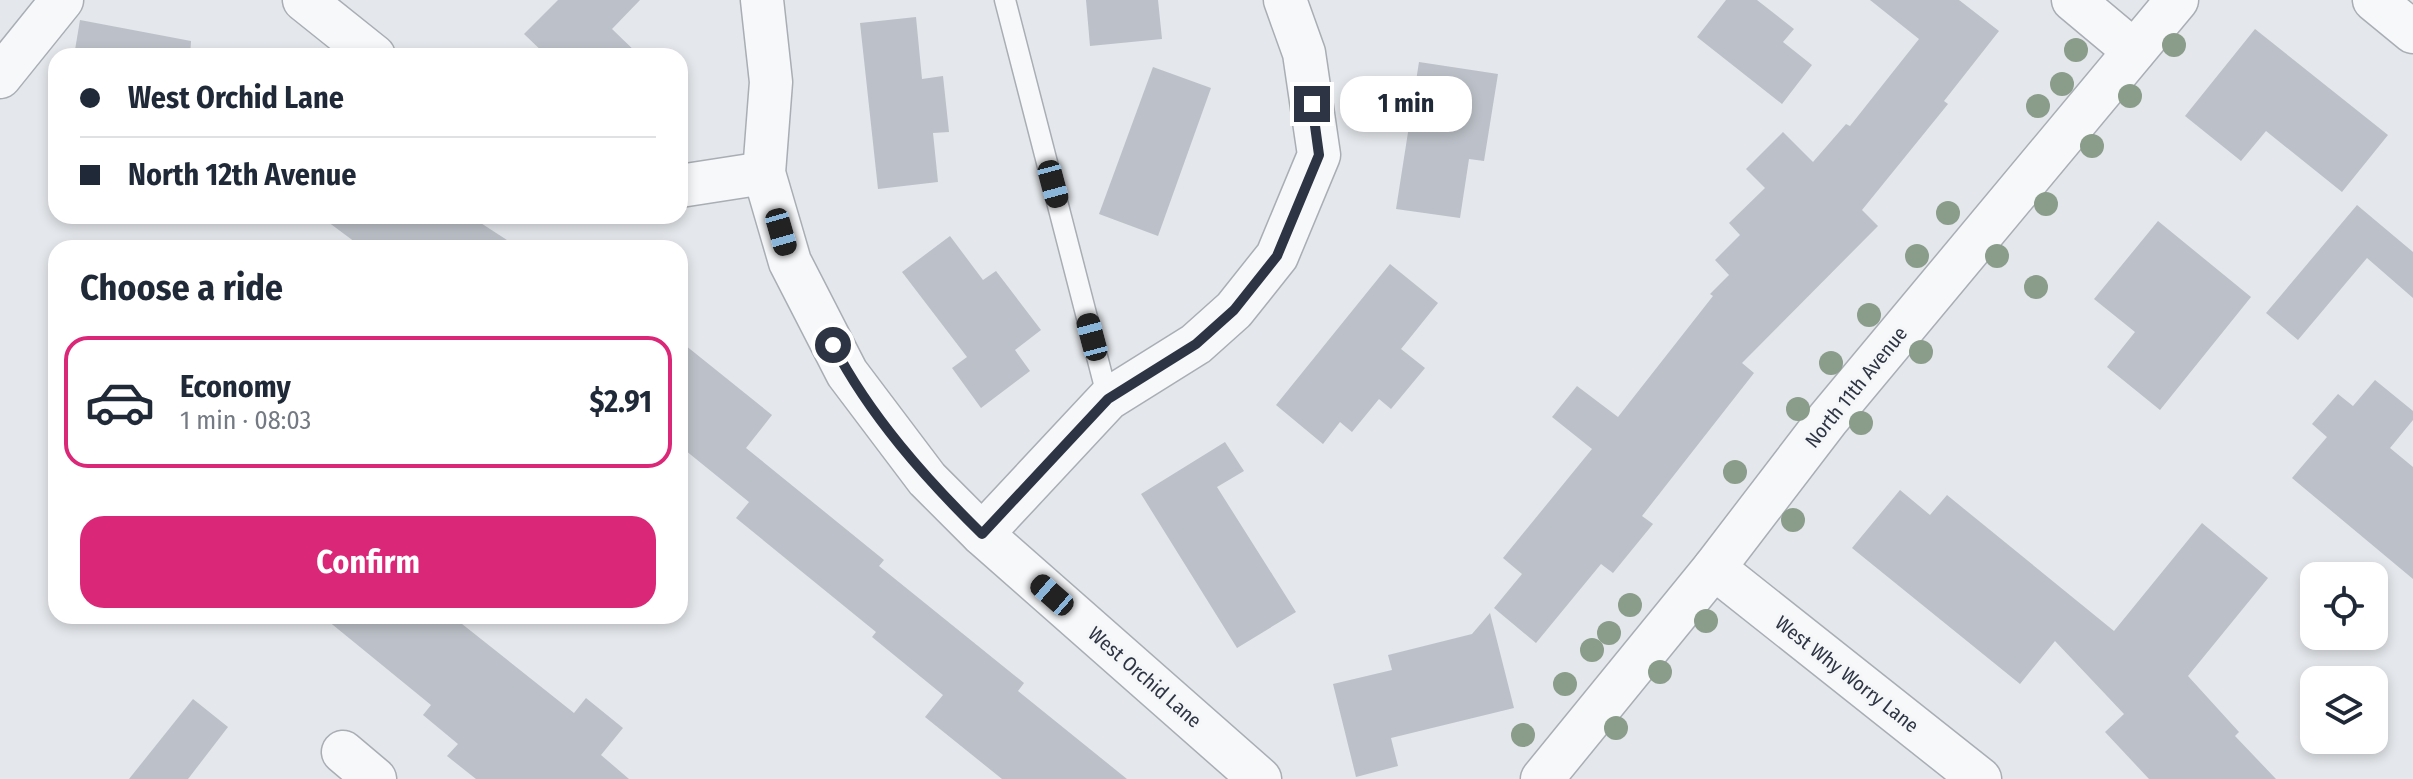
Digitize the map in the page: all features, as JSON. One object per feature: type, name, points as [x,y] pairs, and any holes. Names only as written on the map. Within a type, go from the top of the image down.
[{"type":"street","points":[[0,77],[62,0]]},
{"type":"street","points":[[304,0],[364,48]]},
{"type":"street","points":[[688,185],[764,173],[771,82],[762,0]]},
{"type":"street","points":[[982,534],[1108,399],[1196,344],[1234,310],[1277,256],[1319,155],[1304,53],[1285,0]]},
{"type":"street","points":[[2073,0],[2134,51]]},
{"type":"street","name":"North 11th Avenue","points":[[1542,779],[1714,568],[1828,419],[2177,0]]},
{"type":"street","points":[[2374,0],[2413,32]]},
{"type":"street","name":"West Orchid Lane","points":[[764,173],[790,262],[847,373],[927,479],[982,534],[1260,779]]},
{"type":"street","name":"West Why Worry Lane","points":[[1714,568],[1980,779]]},
{"type":"street","points":[[343,752],[375,779]]},
{"type":"lane","points":[[1005,0],[1108,399]]},
{"type":"building","points":[[558,0],[640,0],[612,29],[632,48],[539,48],[524,34]]},
{"type":"building","points":[[1086,0],[1158,0],[1162,39],[1090,46]]},
{"type":"building","points":[[1726,0],[1757,0],[1794,29],[1783,42],[1812,65],[1782,104],[1697,37]]},
{"type":"building","points":[[1870,0],[1959,0],[1999,31],[1944,101],[1948,104],[1862,210],[1878,226],[1742,363],[1754,373],[1642,516],[1653,524],[1613,573],[1601,564],[1536,643],[1494,608],[1522,574],[1503,558],[1592,449],[1552,417],[1577,386],[1618,417],[1713,296],[1710,294],[1729,275],[1715,260],[1740,235],[1729,223],[1765,188],[1746,169],[1783,132],[1813,162],[1846,124],[1850,126],[1919,39]]},
{"type":"building","points":[[916,17],[922,79],[943,76],[949,132],[933,133],[938,182],[878,189],[860,23]]},
{"type":"building","points":[[80,20],[191,41],[191,48],[75,48]]},
{"type":"building","points":[[2255,29],[2388,135],[2342,192],[2266,131],[2241,161],[2185,116]]},
{"type":"building","points":[[1419,62],[1498,74],[1484,161],[1469,159],[1460,218],[1396,209]]},
{"type":"building","points":[[1153,67],[1211,88],[1158,236],[1099,214]]},
{"type":"building","points":[[2357,205],[2413,252],[2413,298],[2367,258],[2298,340],[2266,313]]},
{"type":"building","points":[[2158,221],[2251,297],[2160,410],[2107,367],[2135,332],[2094,299]]},
{"type":"building","points":[[331,224],[482,224],[507,240],[352,240]]},
{"type":"building","points":[[950,236],[983,280],[996,271],[1041,330],[1015,350],[1030,371],[981,408],[952,368],[967,357],[902,272]]},
{"type":"building","points":[[1390,264],[1438,303],[1401,349],[1425,368],[1391,409],[1379,399],[1352,432],[1340,422],[1323,444],[1276,405]]},
{"type":"building","points":[[688,347],[772,415],[746,448],[884,560],[879,566],[1024,683],[1018,691],[1127,779],[1002,779],[925,717],[943,695],[872,637],[876,632],[736,518],[749,502],[688,452]]},
{"type":"building","points":[[2375,380],[2413,411],[2413,420],[2390,448],[2413,467],[2413,579],[2292,478],[2327,437],[2312,424],[2338,394],[2353,406]]},
{"type":"building","points":[[1225,442],[1244,471],[1217,487],[1296,612],[1237,648],[1141,494]]},
{"type":"building","points":[[1900,490],[1930,515],[1947,495],[2114,631],[2202,523],[2268,578],[2188,676],[2239,732],[2235,736],[2276,779],[2149,779],[2105,732],[2124,714],[2055,641],[2020,684],[1852,548]]},
{"type":"building","points":[[1490,613],[1514,708],[1391,738],[1398,766],[1356,777],[1333,684],[1392,670],[1388,655],[1472,634]]},
{"type":"building","points":[[332,624],[462,624],[574,713],[586,698],[623,728],[601,755],[629,779],[476,779],[447,756],[458,744],[423,715],[431,705]]},
{"type":"building","points":[[193,699],[228,727],[188,779],[129,779]]},
{"type":"route","points":[[833,345],[847,373],[927,479],[982,534],[1053,454],[1108,399],[1196,344],[1234,310],[1277,256],[1319,155],[1312,104]]}]
